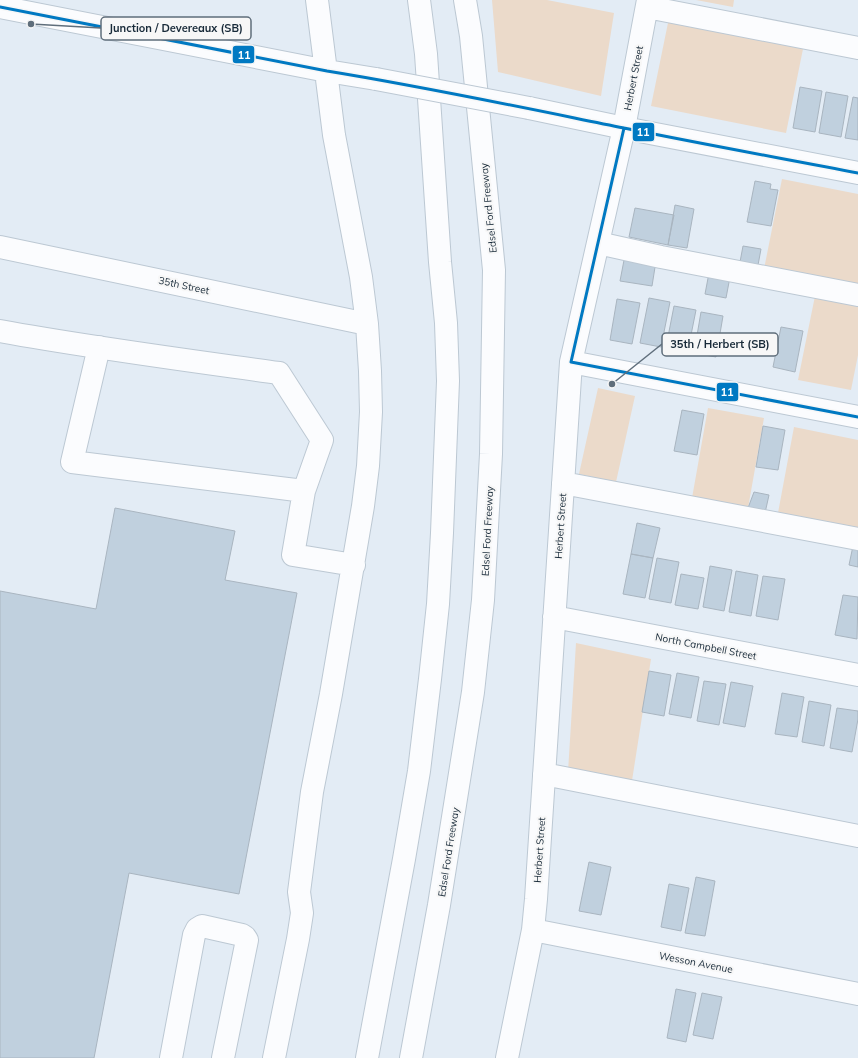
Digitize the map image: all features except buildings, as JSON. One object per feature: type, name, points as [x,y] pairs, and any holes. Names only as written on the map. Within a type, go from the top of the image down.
[{"type":"main road","points":[[274,1058],[302,913],[299,892],[312,792],[354,565],[368,466],[371,412],[368,333],[361,277],[334,136],[317,0]]},
{"type":"main road","points":[[367,1058],[419,772],[438,604],[442,533],[448,381],[446,323],[440,262],[426,54],[419,0]]},
{"type":"main road","name":"Edsel Ford Freeway","points":[[411,1058],[439,905],[473,692],[483,600],[491,454],[494,270],[471,36],[465,0]]},
{"type":"main road","points":[[648,3],[858,48]]},
{"type":"main road","name":"Herbert Street","points":[[508,1058],[533,930],[536,899],[571,362],[624,128],[648,3]]},
{"type":"main road","points":[[0,8],[529,108],[624,128],[858,173]]},
{"type":"main road","points":[[598,243],[661,258],[858,295]]},
{"type":"main road","name":"35th Street","points":[[0,247],[368,333]]},
{"type":"main road","points":[[0,331],[52,341],[279,373],[322,440],[304,491],[293,555],[354,565]]},
{"type":"main road","points":[[99,347],[72,462],[304,491]]},
{"type":"main road","points":[[571,362],[858,417]]},
{"type":"main road","points":[[563,483],[858,539]]},
{"type":"main road","name":"North Campbell Street","points":[[554,617],[858,675]]},
{"type":"main road","points":[[544,774],[858,836]]},
{"type":"main road","points":[[171,1058],[194,935],[197,928],[202,926],[242,935],[247,940],[223,1058]]},
{"type":"main road","name":"Wesson Avenue","points":[[533,930],[858,994]]},
{"type":"shaded area","points":[[492,0],[547,0],[614,13],[601,96],[498,72]]},
{"type":"shaded area","points":[[696,0],[734,0],[733,7]]},
{"type":"shaded area","points":[[669,18],[804,44],[786,133],[651,106]]},
{"type":"shaded area","points":[[782,179],[858,194],[858,287],[764,269]]},
{"type":"shaded area","points":[[815,296],[858,304],[858,355],[851,390],[798,380]]},
{"type":"shaded area","points":[[598,388],[635,396],[616,482],[579,474]]},
{"type":"shaded area","points":[[708,408],[764,418],[748,508],[692,498]]},
{"type":"shaded area","points":[[794,427],[858,440],[858,529],[778,513]]},
{"type":"shaded area","points":[[576,643],[651,659],[631,787],[568,772]]},
{"type":"transit line","name":"11","points":[[0,7],[858,173]]},
{"type":"transit line","name":"11","points":[[624,128],[571,362],[858,417]]},
{"type":"place","name":"Junction / Devereaux (SB)","points":[[31,24]]},
{"type":"place","name":"35th / Herbert (SB)","points":[[612,384]]}]
